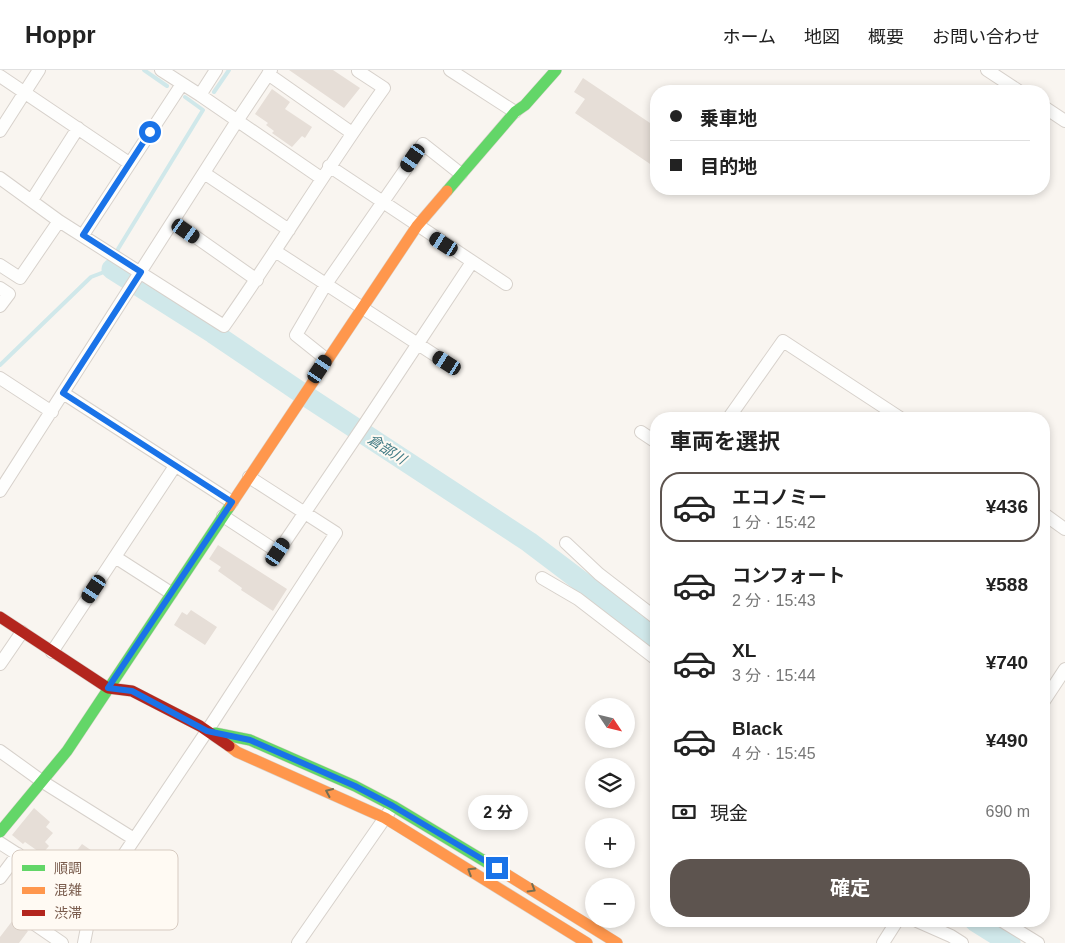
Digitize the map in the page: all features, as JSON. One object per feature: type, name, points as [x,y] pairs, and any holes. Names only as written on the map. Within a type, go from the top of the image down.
[{"type":"street","points":[[0,131],[39,70]]},
{"type":"street","points":[[161,70],[321,178]]},
{"type":"street","points":[[200,95],[216,70]]},
{"type":"street","points":[[0,178],[59,221],[224,326],[289,230],[329,166],[384,88],[359,70]]},
{"type":"street","points":[[450,70],[515,112]]},
{"type":"street","points":[[0,832],[68,751],[326,359],[417,226],[515,112],[525,105],[556,70]]},
{"type":"street","points":[[987,70],[1010,85]]},
{"type":"street","points":[[0,491],[4,478],[52,412],[172,221],[270,72],[352,133]]},
{"type":"street","points":[[0,76],[129,163]]},
{"type":"street","points":[[83,235],[182,84]]},
{"type":"street","points":[[1050,111],[1065,121]]},
{"type":"street","points":[[32,200],[78,128]]},
{"type":"street","points":[[326,359],[296,335],[326,284],[423,144],[461,174]]},
{"type":"street","points":[[329,166],[506,284]]},
{"type":"street","points":[[204,173],[289,230]]},
{"type":"street","points":[[0,265],[20,278],[59,221]]},
{"type":"street","points":[[172,221],[256,280]]},
{"type":"street","points":[[275,251],[447,363]]},
{"type":"street","points":[[223,516],[278,552],[472,262]]},
{"type":"street","points":[[0,288],[9,294],[0,306]]},
{"type":"street","points":[[733,412],[783,341],[891,412]]},
{"type":"street","points":[[0,378],[52,412]]},
{"type":"street","points":[[63,393],[232,502]]},
{"type":"street","points":[[641,432],[650,438]]},
{"type":"street","points":[[52,652],[175,466]]},
{"type":"street","points":[[127,850],[336,533],[249,477]]},
{"type":"street","points":[[1050,518],[1065,529]]},
{"type":"street","points":[[566,542],[599,574],[650,613]]},
{"type":"street","points":[[115,557],[171,593]]},
{"type":"street","points":[[542,578],[578,599],[650,653]]},
{"type":"street","points":[[0,618],[108,688],[132,691],[207,731],[237,752],[385,818],[586,943]]},
{"type":"street","points":[[0,664],[22,632]]},
{"type":"street","points":[[1050,692],[1065,669]]},
{"type":"street","points":[[207,731],[250,740],[355,786],[393,806],[540,894],[617,943]]},
{"type":"street","points":[[0,751],[43,782],[134,839]]},
{"type":"street","points":[[298,943],[393,806]]},
{"type":"street","points":[[0,843],[12,850]]},
{"type":"street","points":[[0,878],[12,862]]},
{"type":"street","points":[[883,943],[893,927]]},
{"type":"street","points":[[930,927],[962,943]]},
{"type":"street","points":[[1012,927],[1038,943]]},
{"type":"street","points":[[43,930],[62,943]]},
{"type":"street","points":[[84,943],[87,930]]},
{"type":"building","points":[[289,70],[333,70],[360,88],[344,108]]},
{"type":"building","points":[[583,78],[650,123],[650,164],[575,113],[585,99],[574,92]]},
{"type":"building","points":[[272,89],[290,102],[285,109],[312,127],[305,138],[302,136],[292,147],[272,133],[274,131],[266,125],[268,123],[255,114]]},
{"type":"building","points":[[218,545],[287,589],[273,611],[241,590],[242,588],[218,571],[221,567],[209,559]]},
{"type":"building","points":[[191,610],[217,627],[205,645],[174,625],[182,612],[187,615]]},
{"type":"building","points":[[34,808],[50,822],[46,827],[53,833],[45,842],[49,846],[46,850],[36,850],[25,842],[23,844],[12,835]]},
{"type":"building","points":[[82,844],[91,850],[77,850]]},
{"type":"building","points":[[12,921],[12,930],[28,931],[19,943],[0,943],[0,937]]},
{"type":"waterway","points":[[144,70],[167,86]]},
{"type":"waterway","points":[[214,92],[229,70]]},
{"type":"waterway","points":[[0,365],[91,277],[112,269],[118,249],[203,110],[185,97]]},
{"type":"waterway","name":"倉部川","points":[[112,269],[213,333],[529,542],[650,633]]},
{"type":"waterway","name":"倉部川","points":[[985,927],[1010,943]]},
{"type":"traffic: fast","points":[[447,191],[515,112],[525,105],[556,70]]},
{"type":"traffic: fast","points":[[0,832],[67,751],[230,506]]},
{"type":"traffic: fast","points":[[215,733],[250,740],[355,786],[393,806],[506,874]]},
{"type":"traffic: slow","points":[[230,506],[417,226],[447,191]]},
{"type":"traffic: slow","points":[[229,746],[237,752],[385,818],[587,943]]},
{"type":"traffic: slow","points":[[506,874],[617,943]]},
{"type":"traffic: jam","points":[[0,617],[108,688],[132,691],[200,726],[229,746]]},
{"type":"route","points":[[150,132],[83,235],[141,272],[63,393],[232,502],[108,688],[132,691],[207,731],[250,740],[355,786],[393,806],[497,868]]}]
